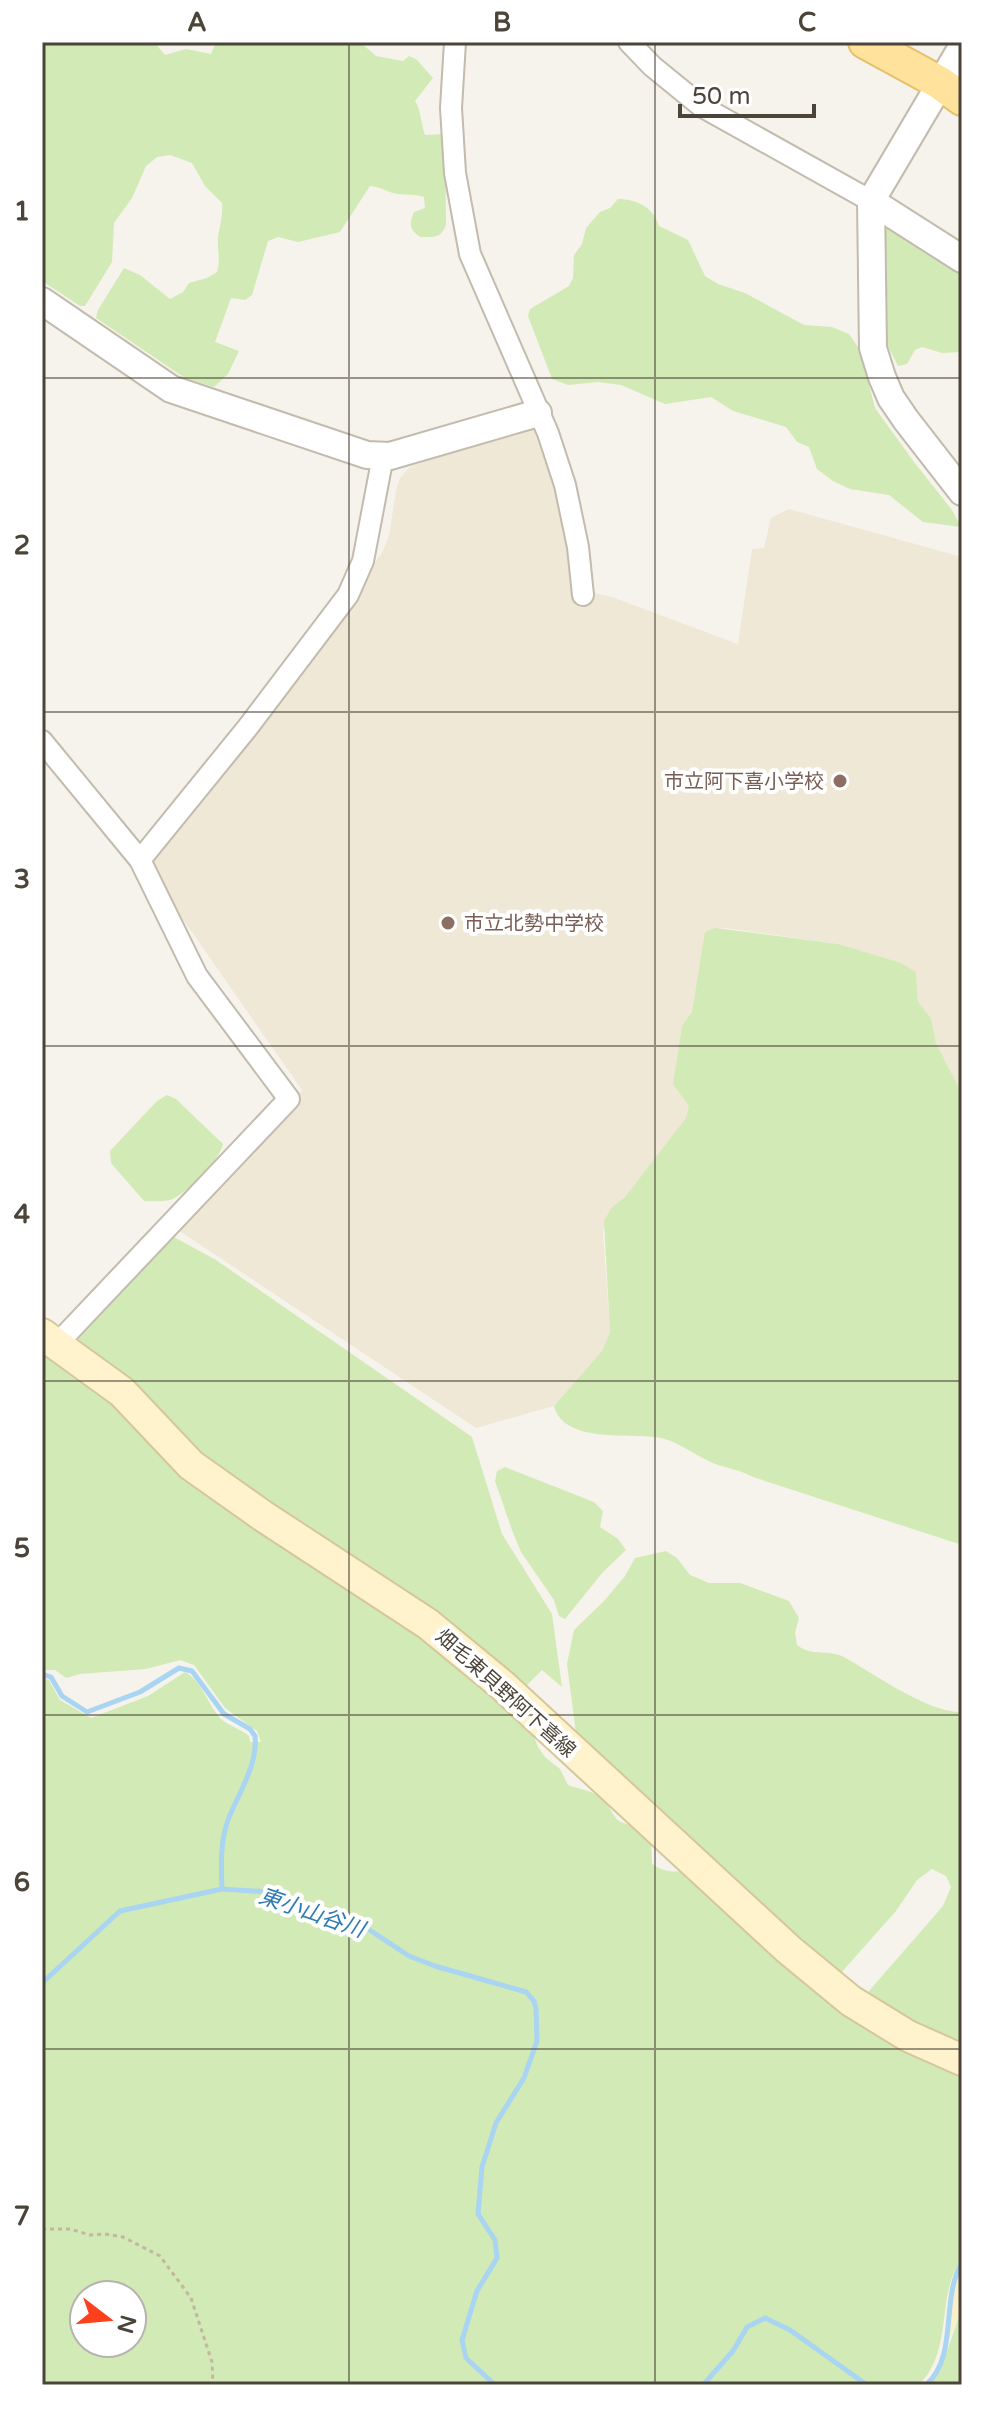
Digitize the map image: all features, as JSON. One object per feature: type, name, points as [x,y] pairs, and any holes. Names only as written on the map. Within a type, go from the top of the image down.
[{"type":"main road","points":[[865,42],[951,91]]},
{"type":"main road","name":"畑毛東貝野阿下喜線","points":[[49,1340],[122,1392],[191,1465],[428,1624],[502,1685],[788,1949],[851,2001],[908,2036],[962,2060]]},
{"type":"street","points":[[455,42],[451,108],[455,173],[470,254],[548,433],[565,485],[578,547],[583,595]]},
{"type":"street","points":[[629,42],[652,66],[701,106],[871,201],[962,259]]},
{"type":"street","points":[[962,47],[951,91],[871,201],[873,348],[882,377],[906,420],[962,492]]},
{"type":"street","points":[[42,301],[171,389],[367,455],[383,456],[538,413]]},
{"type":"street","points":[[140,860],[248,727],[348,595],[363,561],[383,456]]},
{"type":"street","points":[[42,741],[140,860],[197,976],[289,1099],[49,1340]]},
{"type":"path","points":[[42,2229],[70,2229],[90,2235],[123,2237],[160,2256],[191,2298],[212,2362],[213,2385]]},
{"type":"shaded area","name":"市立北勢中学校","points":[[530,422],[540,425],[582,526],[580,590],[612,597],[738,644],[752,549],[764,548],[771,518],[789,509],[962,557],[962,1094],[936,1043],[931,1018],[918,1002],[916,972],[838,944],[724,928],[706,932],[692,1013],[682,1027],[673,1084],[690,1106],[686,1119],[625,1197],[612,1207],[603,1231],[610,1332],[602,1351],[554,1406],[476,1428],[181,1232],[177,1224],[302,1090],[152,875],[151,856],[382,553],[389,536],[400,478],[410,467]]},
{"type":"green space","points":[[42,42],[154,42],[165,55],[186,49],[211,54],[216,42],[360,42],[376,56],[403,61],[409,56],[416,59],[433,78],[415,101],[425,135],[445,134],[444,229],[436,236],[420,237],[412,229],[411,223],[414,212],[425,208],[424,197],[370,186],[340,232],[298,242],[278,237],[268,241],[252,295],[245,300],[231,298],[215,342],[239,351],[228,374],[214,387],[185,378],[96,318],[124,268],[140,275],[170,299],[183,292],[189,283],[217,272],[222,203],[205,186],[192,163],[170,155],[157,157],[146,166],[132,198],[114,223],[112,262],[85,306],[80,306],[42,281]]},
{"type":"green space","points":[[618,199],[644,206],[659,226],[688,240],[705,276],[718,284],[745,293],[804,325],[832,327],[849,334],[860,350],[875,408],[952,510],[961,527],[923,522],[889,495],[850,489],[833,481],[817,469],[809,447],[797,442],[786,427],[733,411],[711,397],[665,404],[621,385],[598,382],[568,385],[552,379],[528,316],[530,309],[569,286],[573,278],[574,255],[582,244],[586,228],[600,212],[610,208]]},
{"type":"green space","points":[[885,220],[962,268],[962,352],[942,353],[922,347],[915,350],[907,364],[898,366],[885,340],[878,223]]},
{"type":"green space","points":[[715,928],[838,944],[901,963],[916,972],[918,1002],[931,1018],[936,1043],[962,1094],[962,1545],[718,1465],[661,1438],[585,1432],[571,1427],[560,1418],[554,1406],[602,1351],[610,1332],[604,1221],[612,1207],[625,1197],[686,1118],[689,1106],[673,1084],[682,1026],[692,1012],[705,932]]},
{"type":"green space","points":[[167,1095],[176,1099],[223,1144],[209,1167],[177,1197],[144,1201],[111,1163],[110,1151],[157,1101]]},
{"type":"green space","points":[[172,1236],[216,1260],[472,1437],[502,1534],[552,1614],[562,1687],[542,1670],[521,1691],[195,1457],[74,1347],[77,1332]]},
{"type":"green space","points":[[42,1348],[416,1630],[528,1722],[538,1747],[560,1769],[568,1785],[598,1796],[617,1819],[636,1825],[651,1842],[652,1864],[669,1871],[686,1870],[962,2071],[962,2260],[949,2288],[937,2354],[919,2385],[42,2385],[42,1677],[49,1680],[60,1700],[91,1718],[148,1696],[185,1672],[196,1681],[221,1719],[249,1736],[250,1742],[261,1742],[257,1731],[225,1708],[194,1665],[180,1660],[146,1669],[80,1674],[66,1678],[55,1670],[42,1670]]},
{"type":"green space","points":[[505,1467],[594,1502],[603,1511],[600,1527],[618,1539],[626,1550],[603,1572],[565,1619],[559,1616],[554,1600],[521,1552],[512,1530],[495,1481],[497,1471]]},
{"type":"green space","points":[[666,1551],[677,1558],[690,1575],[709,1583],[740,1583],[789,1601],[799,1618],[795,1633],[797,1645],[803,1649],[844,1657],[918,1700],[949,1711],[962,1712],[962,2050],[862,1999],[943,1906],[951,1887],[946,1876],[932,1869],[917,1880],[896,1911],[840,1974],[830,1971],[577,1741],[567,1664],[574,1630],[604,1601],[625,1576],[635,1558]]},
{"type":"green space","points":[[962,2308],[962,2385],[930,2385],[940,2371]]},
{"type":"sand","points":[[962,2267],[962,2308],[947,2345],[954,2285]]},
{"type":"waterway","name":"東小山谷川","points":[[42,1674],[51,1677],[62,1696],[87,1712],[140,1692],[179,1668],[192,1671],[224,1714],[250,1729],[255,1736],[250,1768],[224,1837],[222,1889],[269,1892],[294,1909],[319,1918],[359,1923],[409,1956],[526,1992],[534,2001],[537,2041],[524,2078],[496,2123],[482,2167],[478,2214],[495,2240],[497,2258],[477,2291],[462,2340],[466,2358],[495,2385]]},
{"type":"waterway","points":[[42,1983],[120,1911],[222,1889]]},
{"type":"waterway","name":"東小山谷川","points":[[926,2385],[942,2359],[955,2277],[962,2263]]},
{"type":"waterway","name":"東小山谷川","points":[[703,2385],[733,2351],[747,2327],[765,2318],[790,2330],[867,2385]]},
{"type":"place","name":"市立阿下喜小学校","points":[[840,781]]},
{"type":"place","name":"市立北勢中学校","points":[[448,923]]}]
